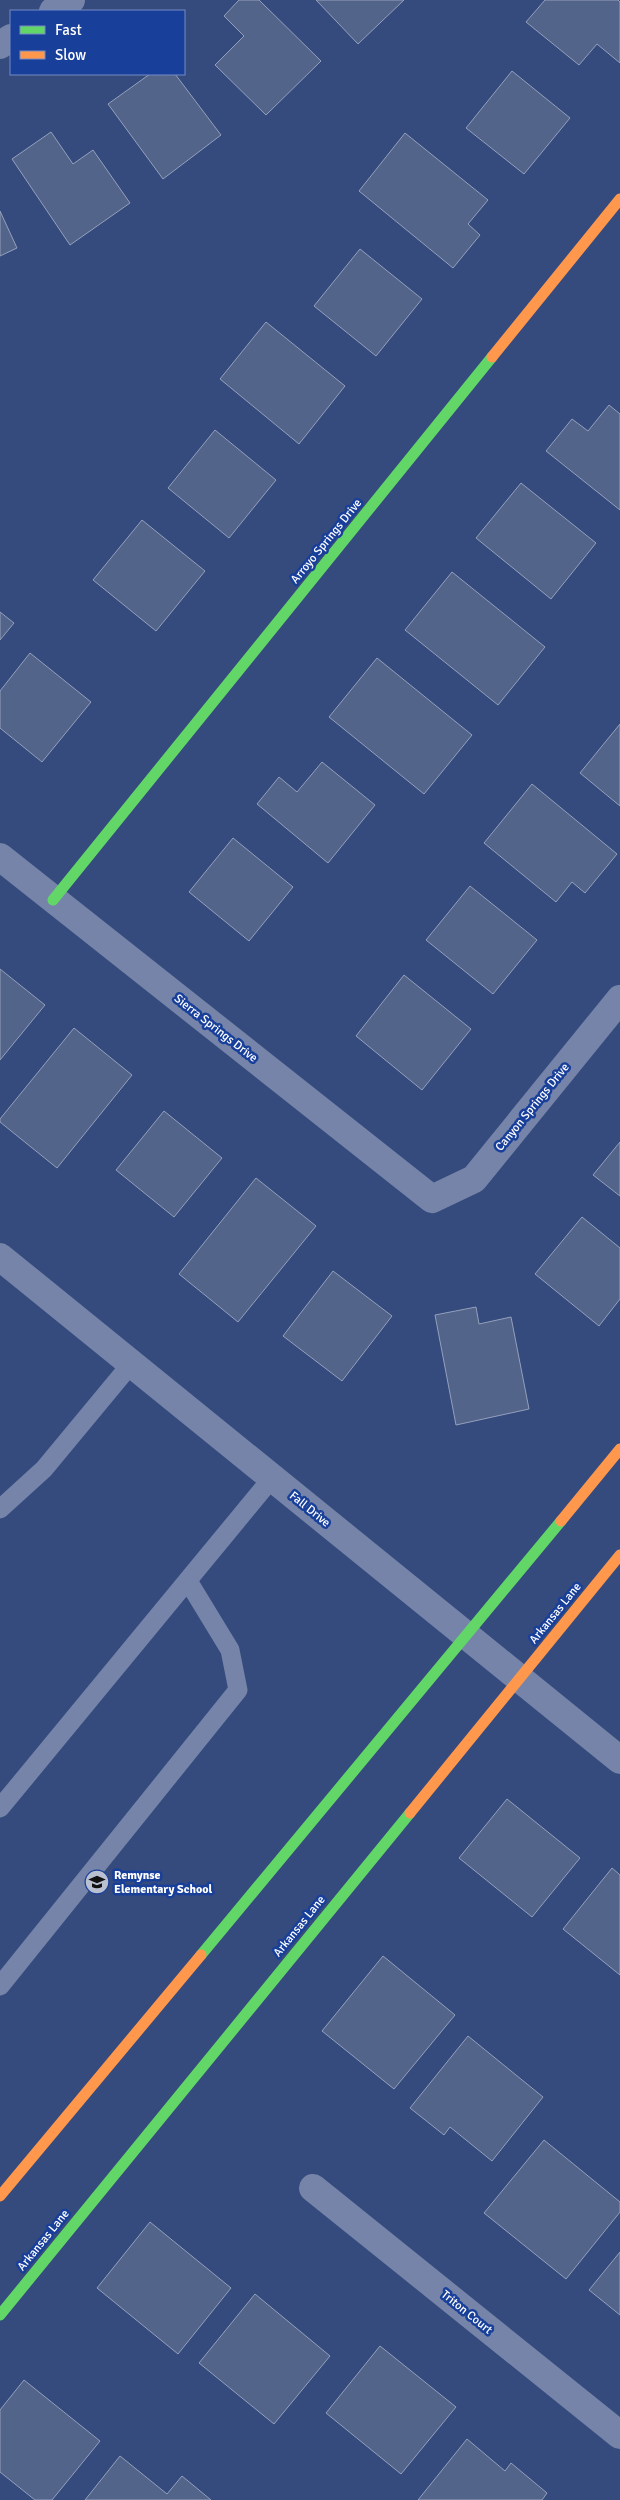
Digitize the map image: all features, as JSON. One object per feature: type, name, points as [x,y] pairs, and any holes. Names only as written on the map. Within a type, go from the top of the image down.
[{"type":"main road","name":"Arroyo Springs Drive","points":[[53,900],[620,199]]},
{"type":"main road","points":[[0,2196],[468,1636],[620,1450]]},
{"type":"main road","name":"Arkansas Lane","points":[[0,2315],[620,1555]]},
{"type":"street","points":[[56,10],[71,0]]},
{"type":"street","name":"Sierra Springs Drive","points":[[0,857],[432,1199]]},
{"type":"street","name":"Canyon Springs Drive","points":[[432,1199],[474,1179],[620,999]]},
{"type":"street","name":"Fall Drive","points":[[0,1257],[620,1760]]},
{"type":"street","name":"Triton Court","points":[[313,2188],[620,2435]]},
{"type":"lane","points":[[0,1509],[44,1469],[130,1364]]},
{"type":"lane","points":[[0,1808],[272,1478]]},
{"type":"lane","points":[[0,1986],[238,1690],[230,1650],[188,1581]]},
{"type":"building","points":[[239,0],[259,0],[321,61],[266,115],[215,65],[244,36],[224,16]]},
{"type":"building","points":[[316,0],[404,0],[358,44]]},
{"type":"building","points":[[545,0],[618,0],[620,2],[620,63],[597,44],[579,65],[526,22]]},
{"type":"building","points":[[512,71],[570,118],[524,174],[466,128]]},
{"type":"building","points":[[149,75],[176,75],[221,135],[163,179],[108,104]]},
{"type":"building","points":[[51,132],[73,164],[93,150],[130,203],[70,245],[12,159]]},
{"type":"building","points":[[405,133],[488,200],[468,224],[480,235],[453,268],[359,191]]},
{"type":"building","points":[[0,211],[17,248],[0,256]]},
{"type":"building","points":[[360,249],[422,299],[376,356],[314,306]]},
{"type":"building","points":[[266,322],[345,386],[299,444],[220,379]]},
{"type":"building","points":[[609,405],[620,414],[620,510],[546,451],[572,419],[588,431]]},
{"type":"building","points":[[215,430],[276,480],[229,538],[168,488]]},
{"type":"building","points":[[521,483],[596,543],[551,599],[476,538]]},
{"type":"building","points":[[142,520],[205,571],[156,631],[93,580]]},
{"type":"building","points":[[452,572],[545,647],[498,705],[405,630]]},
{"type":"building","points":[[0,612],[14,623],[0,640]]},
{"type":"building","points":[[30,653],[91,702],[42,762],[0,728],[0,691]]},
{"type":"building","points":[[377,658],[472,735],[424,794],[329,717]]},
{"type":"building","points":[[620,724],[620,806],[580,773]]},
{"type":"building","points":[[322,762],[375,805],[328,863],[257,804],[279,777],[297,792]]},
{"type":"building","points":[[532,784],[617,854],[585,893],[572,882],[556,902],[484,843]]},
{"type":"building","points":[[233,838],[293,887],[249,941],[189,892]]},
{"type":"building","points":[[470,886],[537,940],[493,994],[426,940]]},
{"type":"building","points":[[0,969],[45,1005],[0,1060]]},
{"type":"building","points":[[404,975],[471,1029],[422,1090],[356,1036]]},
{"type":"building","points":[[74,1028],[132,1075],[57,1168],[0,1122],[0,1119]]},
{"type":"building","points":[[164,1111],[222,1158],[174,1217],[116,1170]]},
{"type":"building","points":[[620,1142],[620,1196],[593,1175]]},
{"type":"building","points":[[256,1178],[316,1226],[238,1322],[179,1274]]},
{"type":"building","points":[[582,1217],[620,1248],[620,1299],[599,1326],[535,1274]]},
{"type":"building","points":[[333,1271],[392,1316],[342,1381],[283,1336]]},
{"type":"building","points":[[476,1307],[479,1324],[511,1317],[529,1409],[456,1425],[435,1315]]},
{"type":"building","points":[[507,1799],[580,1858],[532,1917],[459,1858]]},
{"type":"building","points":[[612,1868],[620,1875],[620,1975],[563,1929]]},
{"type":"building","points":[[383,1956],[455,2015],[394,2089],[322,2031]]},
{"type":"building","points":[[468,2036],[543,2097],[492,2161],[450,2127],[444,2135],[410,2108]]},
{"type":"building","points":[[544,2140],[620,2202],[620,2212],[566,2279],[484,2213]]},
{"type":"building","points":[[150,2222],[231,2288],[178,2354],[97,2288]]},
{"type":"building","points":[[620,2252],[620,2315],[589,2290]]},
{"type":"building","points":[[255,2294],[330,2356],[274,2424],[199,2363]]},
{"type":"building","points":[[380,2346],[456,2407],[401,2474],[326,2413]]},
{"type":"building","points":[[24,2380],[100,2441],[52,2500],[35,2500],[0,2472],[0,2410]]},
{"type":"building","points":[[467,2439],[505,2471],[511,2463],[547,2493],[542,2500],[418,2500]]},
{"type":"building","points":[[120,2456],[167,2494],[182,2476],[211,2500],[85,2500]]},
{"type":"traffic: fast","points":[[53,900],[492,357]]},
{"type":"traffic: fast","points":[[201,1955],[561,1521]]},
{"type":"traffic: fast","points":[[0,2315],[410,1813]]},
{"type":"traffic: slow","points":[[492,357],[620,199]]},
{"type":"traffic: slow","points":[[561,1521],[620,1449]]},
{"type":"traffic: slow","points":[[410,1813],[620,1555]]},
{"type":"traffic: slow","points":[[0,2196],[201,1955]]},
{"type":"place","name":"Remynse Elementary School","points":[[97,1882]]}]
